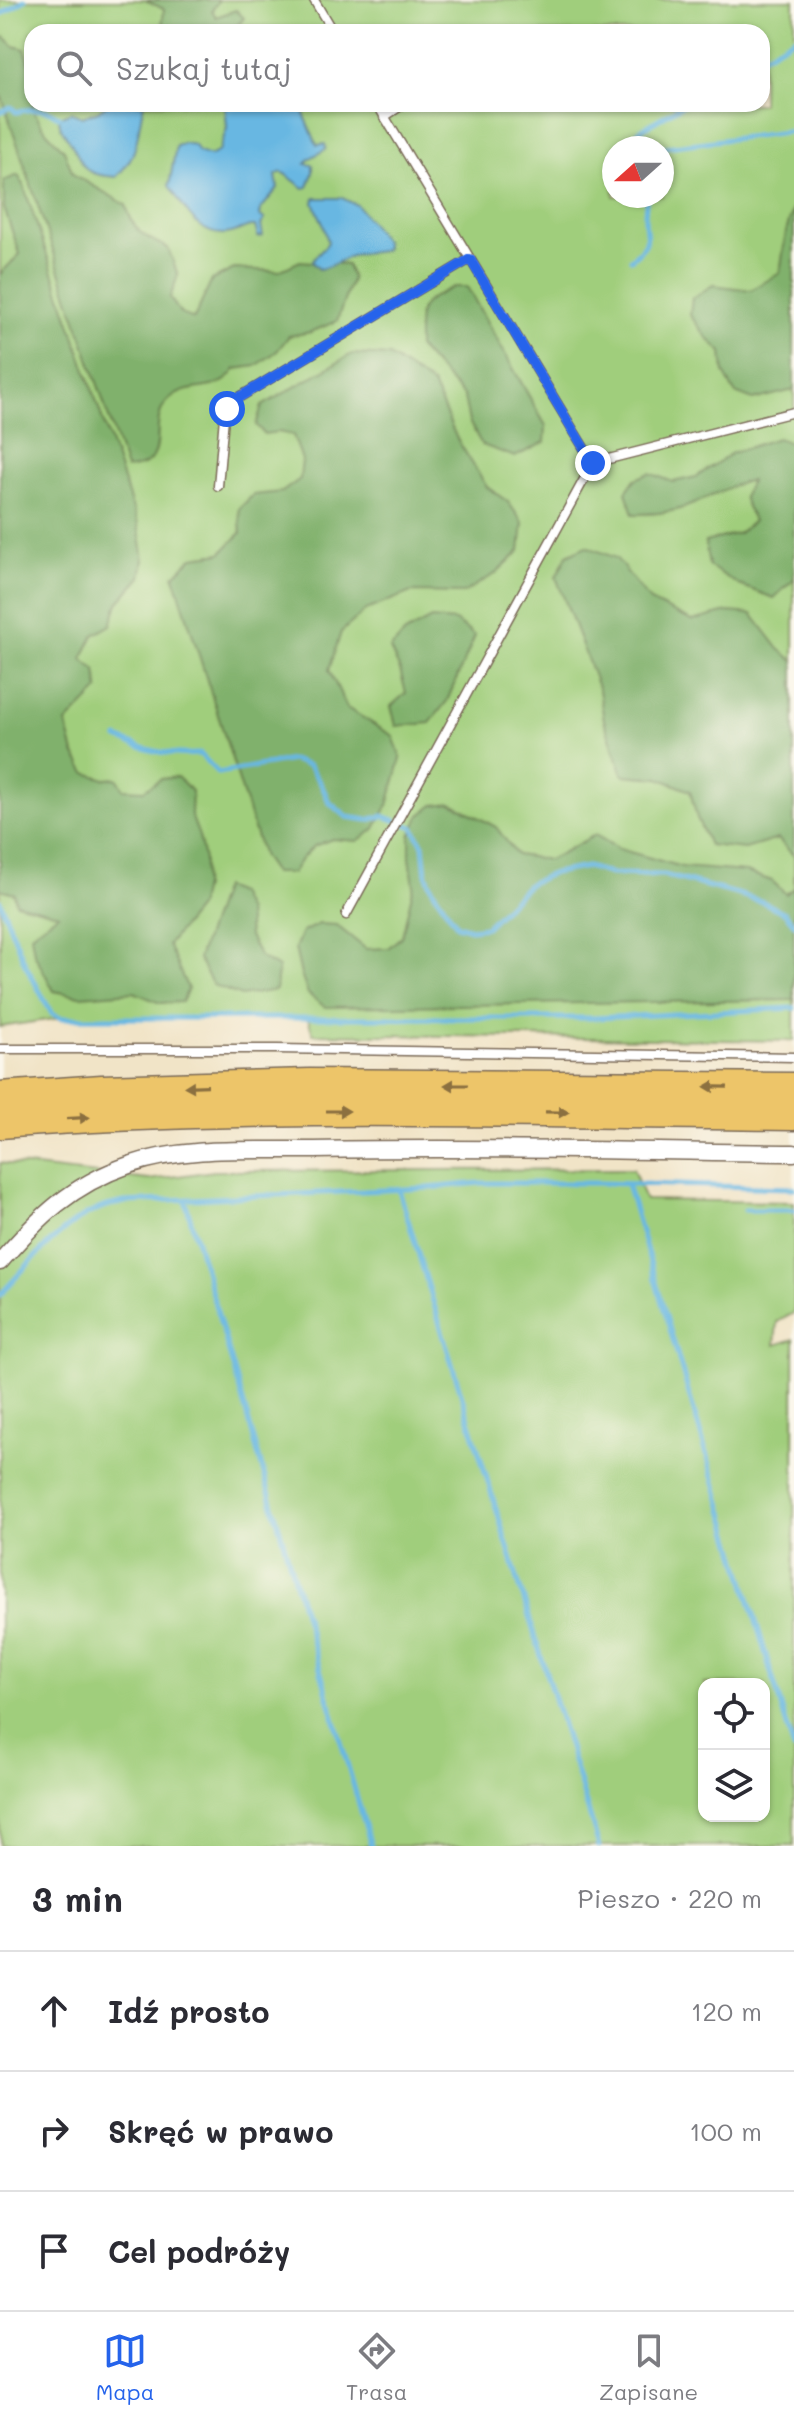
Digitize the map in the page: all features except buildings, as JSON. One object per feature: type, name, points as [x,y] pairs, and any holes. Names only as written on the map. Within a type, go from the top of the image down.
[{"type":"highway","points":[[0,1097],[102,1090],[310,1084],[794,1088]]},
{"type":"highway","points":[[0,1123],[282,1111],[794,1115]]},
{"type":"street","points":[[0,1262],[56,1203],[76,1190],[131,1164],[188,1153],[384,1149],[794,1153]]},
{"type":"lane","points":[[314,0],[328,24]]},
{"type":"lane","points":[[381,112],[593,463]]},
{"type":"lane","points":[[384,117],[392,112]]},
{"type":"lane","points":[[218,486],[224,417],[238,398],[470,259]]},
{"type":"lane","points":[[346,915],[593,463],[794,412]]},
{"type":"lane","points":[[0,1049],[277,1049],[794,1057]]},
{"type":"green space","points":[[0,0],[794,0],[794,1041],[313,1034],[308,1019],[61,1018],[0,1027]]},
{"type":"green space","points":[[145,0],[219,0],[212,10],[216,17],[236,10],[244,18],[239,24],[162,24],[164,9]]},
{"type":"green space","points":[[5,37],[14,46],[24,49],[24,112],[34,112],[46,131],[64,150],[73,174],[126,205],[132,222],[141,232],[168,248],[178,275],[170,298],[181,314],[194,319],[212,280],[234,269],[279,271],[300,261],[312,262],[319,269],[335,263],[347,265],[352,278],[337,321],[311,332],[289,336],[277,351],[256,366],[236,369],[221,383],[187,391],[170,399],[159,419],[156,451],[142,466],[126,469],[0,92],[0,40]]},
{"type":"green space","points":[[18,175],[138,524],[144,560],[141,577],[118,603],[111,625],[94,635],[82,659],[96,670],[99,690],[66,723],[74,753],[86,773],[105,779],[117,778],[124,789],[144,790],[161,779],[177,777],[192,791],[191,815],[204,860],[203,887],[198,908],[168,945],[188,989],[182,1002],[160,1003],[134,992],[80,996],[54,991],[34,953],[31,934],[58,914],[16,903],[14,893],[0,889],[0,274],[20,254],[4,208],[4,181]]},
{"type":"green space","points":[[794,205],[794,390],[753,400],[735,393],[724,373],[722,352],[690,315],[692,298],[713,285],[751,290],[780,273]]},
{"type":"green space","points":[[454,287],[467,287],[546,426],[545,442],[515,457],[482,445],[469,422],[464,397],[418,347],[418,323],[422,308],[432,298]]},
{"type":"green space","points":[[352,354],[389,356],[433,385],[457,439],[487,487],[508,502],[523,523],[520,551],[495,574],[463,593],[411,592],[366,610],[341,632],[329,670],[347,708],[393,736],[401,758],[388,805],[374,830],[357,841],[332,839],[314,846],[292,873],[274,873],[263,857],[174,576],[193,557],[221,553],[241,533],[239,509],[253,495],[282,492],[300,479],[302,460],[293,435],[278,432],[264,434],[256,425],[262,406]]},
{"type":"green space","points":[[777,438],[794,444],[794,579],[774,598],[739,585],[709,566],[705,542],[739,533],[753,521],[743,497],[751,480],[677,510],[633,514],[626,492],[635,479],[650,473],[673,482],[696,477],[732,453]]},
{"type":"green space","points":[[586,546],[616,558],[650,601],[692,621],[728,612],[752,614],[779,649],[794,661],[794,856],[778,839],[745,849],[709,845],[690,791],[659,778],[623,775],[604,720],[599,690],[556,577],[567,555]]},
{"type":"green space","points":[[431,619],[455,621],[475,636],[447,701],[430,723],[396,726],[391,706],[406,693],[390,649],[405,633]]},
{"type":"green space","points":[[452,803],[496,827],[517,855],[549,860],[595,835],[619,849],[682,867],[746,872],[772,881],[786,894],[794,888],[794,1000],[325,1007],[308,994],[301,975],[295,948],[302,932],[319,924],[336,925],[366,949],[388,948],[402,936],[414,885],[410,836],[420,815],[434,805]]},
{"type":"green space","points":[[223,887],[238,893],[247,912],[249,936],[260,957],[278,968],[276,990],[241,996],[213,985],[198,959]]},
{"type":"green space","points":[[0,1163],[149,1180],[214,1171],[633,1169],[645,1200],[794,1202],[794,1313],[777,1322],[775,1345],[794,1339],[794,1846],[0,1846]]},
{"type":"water","points":[[71,112],[82,117],[95,112],[142,112],[134,151],[116,177],[95,174],[85,168],[59,121],[59,117]]},
{"type":"water","points":[[226,112],[303,112],[317,145],[325,144],[326,149],[306,164],[313,165],[308,187],[304,188],[282,172],[276,175],[278,188],[261,209],[260,216],[265,219],[261,225],[263,236],[258,237],[255,226],[231,233],[210,232],[194,220],[169,186],[176,146],[184,143],[194,145],[198,152],[210,156],[219,151],[227,128]]},
{"type":"water","points":[[315,198],[342,198],[357,205],[385,242],[385,250],[353,255],[319,269],[312,262],[328,242]]},
{"type":"waterway","points":[[0,15],[25,0]]},
{"type":"waterway","points":[[770,52],[794,38]]},
{"type":"waterway","points":[[0,112],[11,107],[16,112],[24,111]]},
{"type":"waterway","points":[[51,112],[59,117]]},
{"type":"waterway","points":[[642,136],[639,131],[671,112]]},
{"type":"waterway","points":[[674,146],[794,131]]},
{"type":"waterway","points":[[631,259],[646,244],[646,208]]},
{"type":"waterway","points":[[118,738],[158,752],[200,754],[218,773],[292,760],[309,766],[329,802],[347,817],[368,820],[383,816],[413,827],[423,845],[426,874],[433,890],[457,925],[471,929],[486,927],[530,883],[554,873],[587,867],[611,874],[664,875],[737,894],[785,913],[794,924]]},
{"type":"waterway","points":[[0,901],[25,964],[52,1014],[61,1018],[594,1018],[794,1008]]},
{"type":"waterway","points":[[0,1295],[46,1246],[72,1224],[101,1208],[125,1202],[480,1183],[794,1188]]},
{"type":"waterway","points":[[627,1184],[794,1750]]},
{"type":"waterway","points":[[399,1190],[599,1846]]},
{"type":"waterway","points":[[185,1200],[371,1846]]},
{"type":"waterway","points":[[745,1210],[794,1210]]},
{"type":"route","points":[[227,409],[238,398],[470,259],[593,463]]}]
